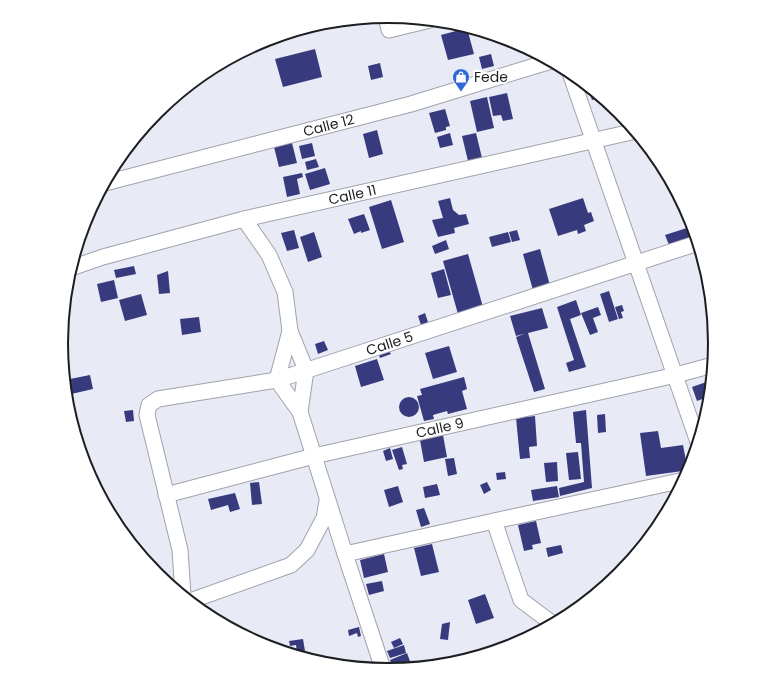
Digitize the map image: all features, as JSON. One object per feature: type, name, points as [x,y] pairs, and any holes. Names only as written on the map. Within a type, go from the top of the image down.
[{"type":"street","name":"Calle 12","points":[[112,181],[411,104],[543,63]]},
{"type":"street","points":[[573,82],[695,434]]},
{"type":"street","name":"Calle 11","points":[[78,266],[103,257],[244,219],[629,133]]},
{"type":"street","points":[[244,219],[269,256],[285,292],[290,331],[306,370],[300,412]]},
{"type":"street","name":"Calle 5","points":[[166,495],[147,415],[149,405],[158,399],[277,380],[693,244]]},
{"type":"street","points":[[290,331],[277,380],[300,412],[328,498],[344,554],[381,663]]},
{"type":"street","name":"Calle 9","points":[[166,495],[314,456],[676,375],[708,366]]},
{"type":"street","points":[[344,554],[677,482]]},
{"type":"street","points":[[166,495],[180,550],[183,588]]},
{"type":"street","points":[[196,599],[291,565],[307,550],[324,518],[328,498]]},
{"type":"street","points":[[494,521],[521,600],[548,620]]},
{"type":"street","points":[[175,581],[182,574]]},
{"type":"building","points":[[457,31],[468,33],[474,54],[448,60],[441,35]]},
{"type":"building","points":[[315,49],[322,77],[283,87],[275,59]]},
{"type":"building","points":[[491,54],[494,66],[482,69],[479,57]]},
{"type":"building","points":[[380,63],[383,77],[371,80],[368,66]]},
{"type":"building","points":[[507,93],[513,119],[503,121],[501,115],[493,116],[489,97]]},
{"type":"building","points":[[487,97],[494,128],[477,132],[470,101]]},
{"type":"building","points":[[445,109],[450,126],[446,127],[446,130],[435,133],[429,113]]},
{"type":"building","points":[[377,130],[383,154],[369,158],[363,134]]},
{"type":"building","points":[[450,133],[453,145],[440,148],[437,137]]},
{"type":"building","points":[[476,133],[482,158],[468,161],[462,136]]},
{"type":"building","points":[[291,139],[297,163],[279,167],[273,143]]},
{"type":"building","points":[[312,143],[315,156],[302,159],[299,146]]},
{"type":"building","points":[[316,159],[319,167],[307,170],[305,162]]},
{"type":"building","points":[[325,168],[330,184],[310,190],[305,174]]},
{"type":"building","points":[[302,173],[303,177],[297,179],[300,194],[287,197],[283,177]]},
{"type":"building","points":[[450,198],[453,210],[459,215],[466,214],[469,224],[454,228],[455,233],[438,237],[432,220],[443,218],[438,201]]},
{"type":"building","points":[[583,198],[588,213],[591,212],[594,221],[584,225],[586,231],[578,234],[577,230],[558,236],[549,209]]},
{"type":"building","points":[[391,200],[404,242],[382,249],[369,207]]},
{"type":"building","points":[[364,214],[370,230],[361,233],[361,231],[354,234],[348,219]]},
{"type":"building","points":[[687,228],[691,238],[669,245],[665,235]]},
{"type":"building","points":[[294,230],[299,248],[287,251],[281,233]]},
{"type":"building","points":[[517,230],[520,240],[512,242],[509,232]]},
{"type":"building","points":[[314,232],[322,257],[308,262],[300,237]]},
{"type":"building","points":[[508,232],[511,242],[492,247],[489,237]]},
{"type":"building","points":[[446,240],[449,249],[435,254],[432,246]]},
{"type":"building","points":[[540,249],[551,289],[534,294],[523,254]]},
{"type":"building","points":[[468,254],[483,307],[458,314],[443,261]]},
{"type":"building","points":[[134,266],[136,274],[116,278],[114,270]]},
{"type":"building","points":[[444,269],[451,295],[438,298],[431,273]]},
{"type":"building","points":[[168,271],[170,293],[159,294],[157,275]]},
{"type":"building","points":[[114,280],[118,298],[101,302],[97,284]]},
{"type":"building","points":[[609,291],[618,319],[609,322],[600,294]]},
{"type":"building","points":[[141,294],[147,315],[125,321],[119,300]]},
{"type":"building","points":[[576,300],[581,315],[570,319],[586,367],[569,372],[566,363],[574,360],[557,307]]},
{"type":"building","points":[[622,305],[624,311],[621,312],[623,318],[619,319],[615,307]]},
{"type":"building","points":[[598,307],[601,315],[593,318],[598,332],[590,335],[581,313]]},
{"type":"building","points":[[542,308],[548,328],[528,333],[545,389],[534,392],[516,337],[524,334],[516,336],[510,316]]},
{"type":"building","points":[[425,313],[428,322],[421,325],[418,316]]},
{"type":"building","points":[[199,317],[201,332],[182,335],[180,319]]},
{"type":"building","points":[[324,341],[328,350],[318,354],[315,344]]},
{"type":"building","points":[[449,346],[457,372],[433,379],[425,353]]},
{"type":"building","points":[[389,351],[391,354],[380,358],[379,355]]},
{"type":"building","points":[[377,359],[384,380],[361,387],[355,366]]},
{"type":"building","points":[[90,375],[93,389],[73,394],[70,379]]},
{"type":"building","points":[[464,377],[467,389],[462,391],[467,409],[448,414],[447,411],[433,415],[434,419],[424,421],[417,396],[422,395],[420,389]]},
{"type":"building","points":[[706,382],[703,399],[697,401],[692,387]]},
{"type":"building","points":[[409,397],[416,400],[419,407],[416,414],[409,417],[402,414],[399,407],[402,400]]},
{"type":"building","points":[[133,410],[134,421],[126,422],[124,411]]},
{"type":"building","points":[[586,410],[592,488],[560,496],[559,488],[584,482],[581,443],[576,443],[573,412]]},
{"type":"building","points":[[605,414],[606,432],[598,433],[597,415]]},
{"type":"building","points":[[535,416],[537,446],[529,447],[530,458],[520,459],[516,418]]},
{"type":"building","points":[[658,431],[661,448],[683,445],[686,460],[681,471],[646,476],[640,433]]},
{"type":"building","points":[[443,435],[447,457],[424,462],[420,440]]},
{"type":"building","points":[[402,447],[407,464],[402,465],[403,469],[399,470],[392,450]]},
{"type":"building","points":[[390,448],[393,459],[386,461],[383,451]]},
{"type":"building","points":[[578,452],[581,479],[569,480],[566,453]]},
{"type":"building","points":[[454,458],[457,474],[448,476],[445,459]]},
{"type":"building","points":[[557,462],[558,481],[546,482],[544,463]]},
{"type":"building","points":[[505,472],[506,479],[497,480],[496,473]]},
{"type":"building","points":[[259,482],[262,504],[252,505],[250,483]]},
{"type":"building","points":[[487,482],[491,490],[484,494],[480,485]]},
{"type":"building","points":[[437,484],[440,495],[425,498],[423,487]]},
{"type":"building","points":[[398,486],[403,502],[389,507],[384,490]]},
{"type":"building","points":[[557,486],[559,497],[533,501],[531,490]]},
{"type":"building","points":[[235,493],[240,509],[230,512],[228,505],[211,510],[208,499]]},
{"type":"building","points":[[424,508],[430,524],[421,527],[416,510]]},
{"type":"building","points":[[536,521],[541,543],[532,545],[533,549],[524,551],[518,525]]},
{"type":"building","points":[[432,544],[439,572],[421,576],[414,548]]},
{"type":"building","points":[[561,545],[563,553],[548,557],[546,548]]},
{"type":"building","points":[[384,554],[388,572],[364,578],[360,560]]},
{"type":"building","points":[[382,581],[384,591],[369,595],[366,584]]},
{"type":"building","points":[[485,594],[494,618],[476,624],[468,600]]},
{"type":"building","points":[[450,622],[448,640],[440,639],[442,624]]},
{"type":"building","points":[[359,627],[361,636],[358,637],[357,633],[349,636],[348,630]]},
{"type":"building","points":[[400,638],[403,644],[394,648],[391,642]]},
{"type":"building","points":[[303,639],[305,651],[297,649],[296,645],[290,646],[289,641]]},
{"type":"building","points":[[404,645],[406,653],[390,658],[387,651]]},
{"type":"building","points":[[407,653],[410,662],[391,663],[390,660]]},
{"type":"place","name":"Fede","points":[[461,92]]}]
